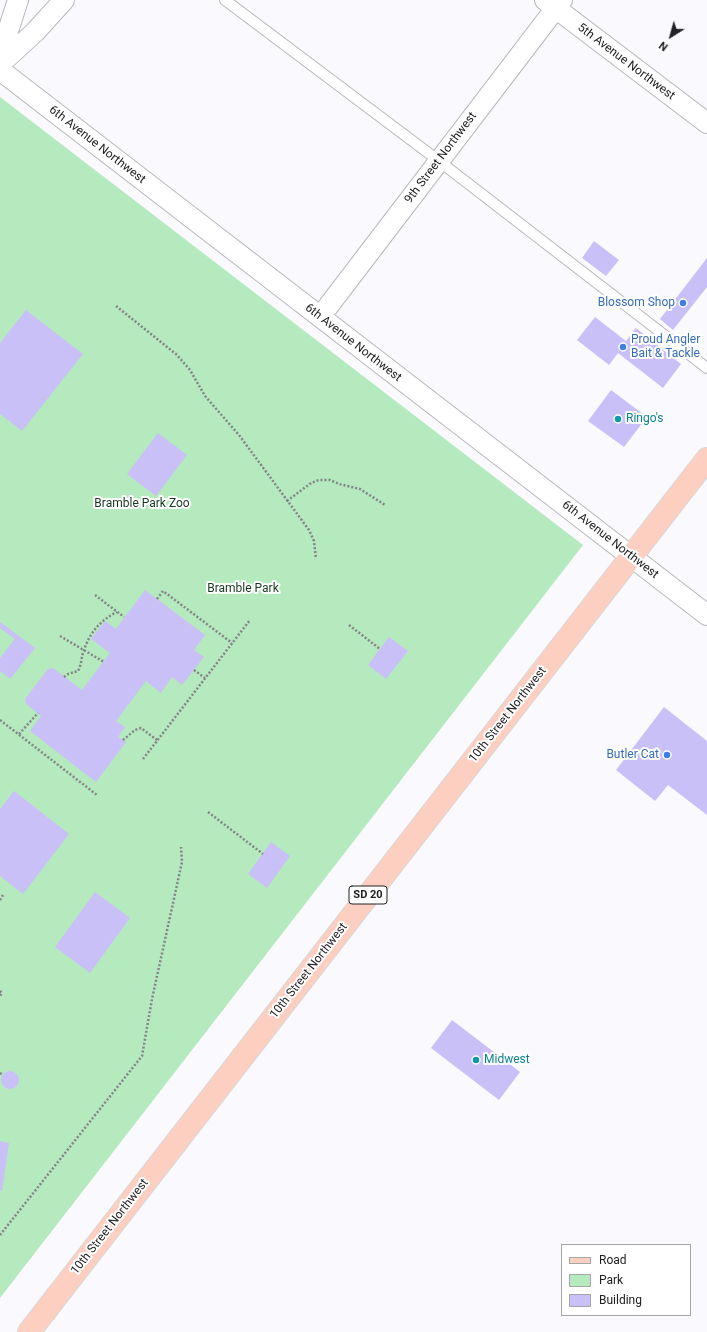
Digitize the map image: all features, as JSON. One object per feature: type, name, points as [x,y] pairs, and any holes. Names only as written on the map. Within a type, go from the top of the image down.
[{"type":"main road","name":"10th Street Northwest","points":[[29,1332],[707,459]]},
{"type":"street","points":[[0,56],[18,0]]},
{"type":"street","points":[[0,64],[35,32],[64,0]]},
{"type":"street","name":"9th Street Northwest","points":[[320,317],[439,161],[555,3]]},
{"type":"street","name":"5th Avenue Northwest","points":[[555,3],[707,123]]},
{"type":"street","name":"6th Avenue Northwest","points":[[0,70],[707,615]]},
{"type":"lane","points":[[225,0],[439,161],[707,368]]},
{"type":"path","points":[[116,306],[177,355],[190,370],[206,396],[239,435],[309,530],[314,541],[316,558]]},
{"type":"path","points":[[287,501],[312,482],[319,480],[330,480],[339,484],[360,489],[385,505]]},
{"type":"path","points":[[157,598],[163,591],[232,643]]},
{"type":"path","points":[[95,595],[124,617]]},
{"type":"path","points":[[64,677],[78,671],[84,650],[93,632],[101,622],[117,612]]},
{"type":"path","points":[[143,759],[250,620]]},
{"type":"path","points":[[349,625],[380,649]]},
{"type":"path","points":[[60,636],[104,662]]},
{"type":"path","points":[[194,670],[205,678]]},
{"type":"path","points":[[19,734],[38,714]]},
{"type":"path","points":[[0,720],[97,795]]},
{"type":"path","points":[[123,740],[134,730],[141,728],[157,740]]},
{"type":"path","points":[[208,812],[263,854]]},
{"type":"path","points":[[0,1234],[142,1056],[152,999],[182,862],[181,847]]},
{"type":"path","points":[[0,900],[3,896]]},
{"type":"path","points":[[0,991],[2,993],[0,996]]},
{"type":"green space","name":"Bramble Park","points":[[0,97],[583,545],[0,1298]]},
{"type":"building","points":[[594,241],[619,260],[606,276],[582,258]]},
{"type":"building","name":"Blossom Shop","points":[[707,258],[707,287],[673,330],[660,319]]},
{"type":"building","points":[[26,310],[83,354],[22,431],[0,414],[0,343]]},
{"type":"building","name":"Proud Angler Bait & Tackle","points":[[595,317],[626,341],[636,328],[681,364],[663,388],[618,353],[609,365],[577,340]]},
{"type":"building","name":"Ringo's","points":[[611,390],[647,417],[624,447],[588,421]]},
{"type":"building","points":[[158,433],[187,455],[156,496],[127,474]]},
{"type":"building","points":[[145,590],[205,635],[194,650],[204,657],[182,685],[172,677],[161,693],[146,681],[116,721],[125,727],[118,737],[126,742],[96,782],[30,731],[41,716],[26,704],[25,699],[48,669],[53,668],[82,690],[110,653],[91,639],[105,621],[116,629]]},
{"type":"building","points":[[0,622],[35,648],[10,679],[0,671],[0,658],[15,639],[0,628]]},
{"type":"building","points":[[389,637],[408,651],[386,679],[368,665]]},
{"type":"building","name":"Butler Cat","points":[[664,707],[707,741],[707,815],[668,785],[655,801],[616,770]]},
{"type":"building","points":[[14,791],[69,834],[23,894],[0,876],[0,809]]},
{"type":"building","points":[[271,842],[290,856],[267,888],[248,874]]},
{"type":"building","points":[[95,892],[130,918],[90,973],[55,947]]},
{"type":"building","name":"Midwest","points":[[452,1020],[520,1072],[499,1100],[431,1048]]},
{"type":"building","points":[[10,1071],[16,1074],[19,1080],[16,1086],[10,1089],[4,1086],[1,1080],[4,1074]]},
{"type":"building","points":[[0,1141],[9,1143],[2,1191],[0,1191]]},
{"type":"place","name":"Blossom Shop","points":[[683,303]]},
{"type":"place","name":"Proud Angler Bait & Tackle","points":[[623,347]]},
{"type":"place","name":"Ringo's","points":[[618,419]]},
{"type":"place","name":"Butler Cat","points":[[667,755]]},
{"type":"place","name":"Midwest","points":[[476,1060]]},
{"type":"park label","name":"Bramble Park Zoo","points":[[142,504]]}]
